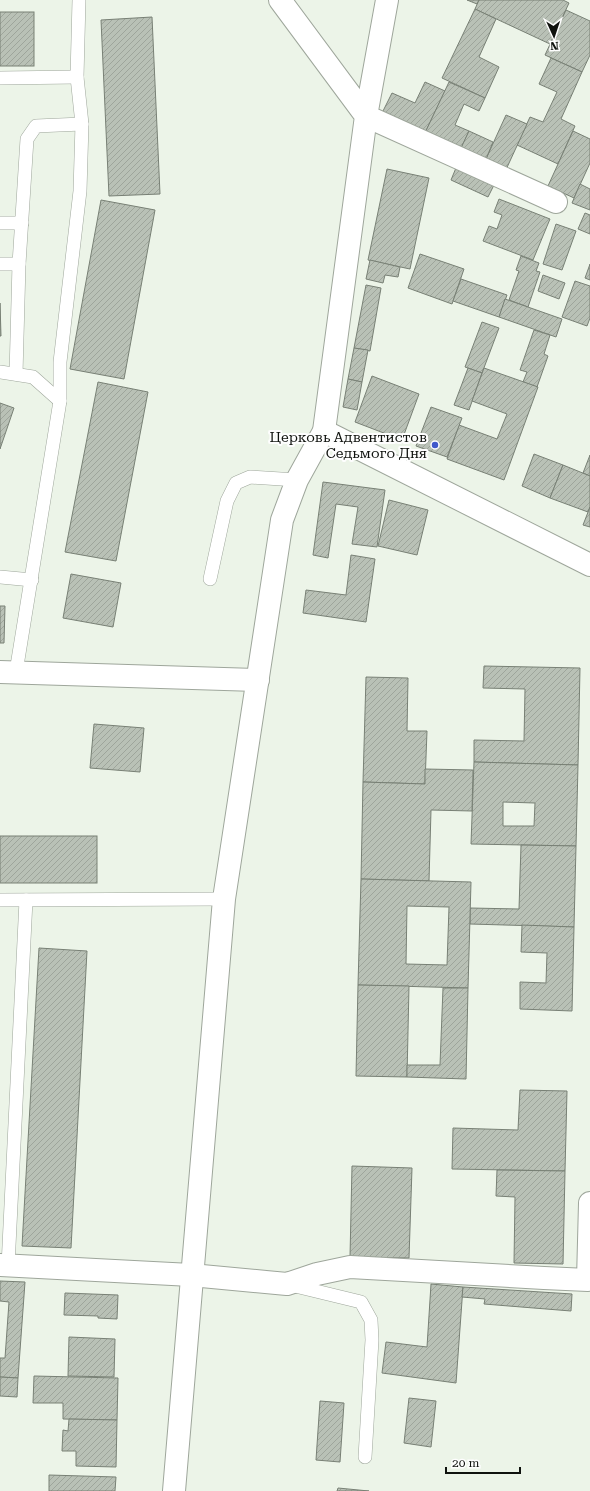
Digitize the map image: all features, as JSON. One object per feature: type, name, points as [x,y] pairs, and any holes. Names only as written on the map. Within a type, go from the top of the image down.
[{"type":"street","points":[[280,0],[366,116],[556,202]]},
{"type":"street","points":[[174,1491],[191,1275],[224,899],[282,520],[297,480],[324,430],[366,116],[386,0]]},
{"type":"street","points":[[324,430],[590,565]]},
{"type":"street","points":[[8,672],[258,680]]},
{"type":"street","points":[[4,1265],[191,1275],[287,1284],[317,1274],[350,1266],[589,1280],[590,1203]]},
{"type":"lane","points":[[8,672],[32,580],[60,401],[60,362],[80,191],[82,124],[78,76],[79,0]]},
{"type":"lane","points":[[0,78],[78,76]]},
{"type":"lane","points":[[16,374],[19,264],[27,139],[36,126],[82,124]]},
{"type":"lane","points":[[0,223],[22,223]]},
{"type":"lane","points":[[0,264],[19,264]]},
{"type":"lane","points":[[0,372],[33,377],[60,401]]},
{"type":"lane","points":[[210,579],[227,501],[236,483],[250,477],[297,480]]},
{"type":"lane","points":[[0,577],[32,580]]},
{"type":"lane","points":[[0,900],[224,899]]},
{"type":"lane","points":[[4,1265],[26,900]]},
{"type":"lane","points":[[287,1284],[361,1302],[371,1320],[372,1340],[365,1457]]},
{"type":"building","points":[[467,0],[479,0],[477,4]]},
{"type":"building","points":[[479,0],[563,0],[569,3],[550,44],[475,9]]},
{"type":"building","points":[[475,9],[496,19],[479,57],[499,67],[485,98],[442,78]]},
{"type":"building","points":[[566,10],[590,21],[590,55],[582,72],[545,55]]},
{"type":"building","points":[[0,12],[34,12],[34,66],[0,66]]},
{"type":"building","points":[[152,17],[160,194],[109,196],[101,20]]},
{"type":"building","points":[[551,58],[582,72],[561,119],[575,126],[558,164],[517,145],[530,117],[543,122],[557,92],[539,84]]},
{"type":"building","points":[[425,82],[445,91],[424,135],[381,115],[392,93],[415,103]]},
{"type":"building","points":[[449,82],[485,98],[479,111],[464,104],[455,125],[469,131],[460,151],[424,135]]},
{"type":"building","points":[[506,115],[527,124],[504,174],[486,159]]},
{"type":"building","points":[[469,131],[493,142],[486,159],[461,148]]},
{"type":"building","points":[[573,131],[590,139],[590,163],[574,198],[548,186]]},
{"type":"building","points":[[458,163],[496,181],[488,197],[451,180]]},
{"type":"building","points":[[387,169],[429,178],[410,269],[368,260]]},
{"type":"building","points":[[580,184],[590,189],[590,210],[572,203]]},
{"type":"building","points":[[499,199],[550,219],[533,260],[483,241],[489,226],[497,229],[502,215],[494,212]]},
{"type":"building","points":[[101,200],[155,210],[124,379],[70,369]]},
{"type":"building","points":[[585,213],[590,215],[590,234],[578,229]]},
{"type":"building","points":[[556,224],[576,231],[562,270],[543,264]]},
{"type":"building","points":[[420,254],[464,269],[452,304],[408,288]]},
{"type":"building","points":[[521,256],[539,263],[536,271],[540,272],[528,307],[509,300],[519,271],[516,270]]},
{"type":"building","points":[[370,260],[400,267],[398,277],[385,275],[383,283],[366,279]]},
{"type":"building","points":[[590,264],[590,280],[585,278]]},
{"type":"building","points":[[543,275],[565,283],[559,299],[538,291]]},
{"type":"building","points":[[461,279],[507,295],[499,317],[453,301]]},
{"type":"building","points":[[575,281],[590,286],[590,318],[587,326],[562,317]]},
{"type":"building","points":[[366,285],[381,288],[370,351],[354,348]]},
{"type":"building","points":[[505,299],[562,319],[556,337],[499,317]]},
{"type":"building","points":[[0,303],[1,336],[0,336]]},
{"type":"building","points":[[482,322],[499,328],[482,373],[465,367]]},
{"type":"building","points":[[534,330],[550,335],[544,354],[548,356],[537,387],[523,382],[527,372],[520,370]]},
{"type":"building","points":[[354,348],[368,350],[362,382],[348,379]]},
{"type":"building","points":[[468,368],[482,373],[469,410],[454,405]]},
{"type":"building","points":[[484,368],[538,387],[504,480],[447,459],[459,425],[497,439],[507,414],[472,401]]},
{"type":"building","points":[[372,376],[419,394],[402,440],[355,422]]},
{"type":"building","points":[[348,379],[362,382],[357,410],[343,407]]},
{"type":"building","points":[[98,382],[148,392],[116,561],[65,552]]},
{"type":"building","points":[[0,403],[14,408],[0,449]]},
{"type":"building","points":[[431,407],[462,418],[447,457],[416,446]]},
{"type":"building","points":[[534,454],[563,465],[550,498],[522,486]]},
{"type":"building","points":[[590,455],[590,476],[583,473]]},
{"type":"building","points":[[563,465],[590,476],[590,507],[588,512],[550,498]]},
{"type":"building","points":[[323,482],[385,490],[377,547],[352,544],[358,507],[336,504],[328,558],[313,555]]},
{"type":"building","points":[[389,500],[428,510],[417,555],[378,546]]},
{"type":"building","points":[[590,507],[590,527],[583,525]]},
{"type":"building","points":[[351,555],[375,559],[366,622],[303,613],[306,590],[346,595]]},
{"type":"building","points":[[71,574],[121,583],[113,627],[63,618]]},
{"type":"building","points":[[0,606],[5,606],[4,643],[0,643]]},
{"type":"building","points":[[484,666],[580,668],[578,765],[474,762],[474,740],[524,741],[525,689],[483,688]]},
{"type":"building","points":[[366,677],[408,678],[407,731],[427,731],[425,784],[363,782]]},
{"type":"building","points":[[94,724],[144,728],[140,772],[90,768]]},
{"type":"building","points":[[474,762],[578,765],[576,846],[471,844]],"holes":[[[503,802],[535,803],[534,826],[503,826]]]},
{"type":"building","points":[[425,769],[473,770],[472,811],[431,810],[429,881],[361,879],[363,782],[425,784]]},
{"type":"building","points":[[0,836],[97,836],[97,883],[0,883]]},
{"type":"building","points":[[521,845],[576,846],[574,927],[470,924],[470,908],[519,909]]},
{"type":"building","points":[[361,879],[471,882],[468,988],[358,985]],"holes":[[[407,906],[449,907],[447,965],[406,964]]]},
{"type":"building","points":[[522,925],[574,927],[572,1011],[520,1009],[520,982],[546,983],[547,953],[521,952]]},
{"type":"building","points":[[39,948],[87,951],[71,1248],[22,1246]]},
{"type":"building","points":[[358,985],[409,986],[407,1077],[356,1076]]},
{"type":"building","points":[[443,988],[468,988],[466,1079],[407,1077],[407,1065],[440,1065]]},
{"type":"building","points":[[520,1090],[567,1091],[565,1171],[452,1169],[453,1128],[518,1130]]},
{"type":"building","points":[[352,1166],[412,1168],[409,1258],[350,1257]]},
{"type":"building","points":[[497,1170],[565,1171],[563,1264],[514,1263],[515,1197],[496,1196]]},
{"type":"building","points":[[0,1281],[25,1282],[18,1378],[0,1377],[0,1358],[5,1358],[9,1302],[0,1301]]},
{"type":"building","points":[[431,1284],[463,1287],[456,1383],[382,1373],[386,1342],[427,1347]]},
{"type":"building","points":[[463,1287],[572,1294],[571,1311],[484,1304],[485,1299],[462,1297]]},
{"type":"building","points":[[65,1293],[118,1295],[117,1319],[98,1318],[98,1316],[64,1315]]},
{"type":"building","points":[[69,1337],[115,1339],[114,1377],[68,1376]]},
{"type":"building","points":[[34,1376],[118,1378],[117,1420],[63,1419],[63,1403],[33,1403]]},
{"type":"building","points":[[0,1377],[18,1378],[17,1397],[0,1396]]},
{"type":"building","points":[[409,1398],[436,1401],[431,1447],[404,1443]]},
{"type":"building","points":[[320,1401],[344,1403],[340,1462],[316,1460]]},
{"type":"building","points":[[69,1419],[117,1420],[116,1467],[76,1466],[76,1451],[62,1451],[63,1430],[68,1431]]},
{"type":"building","points":[[49,1475],[116,1477],[115,1491],[49,1491]]},
{"type":"building","points":[[338,1488],[369,1491],[337,1491]]},
{"type":"place","name":"Церковь Адвентистов Седьмого Дня","points":[[435,445]]}]
